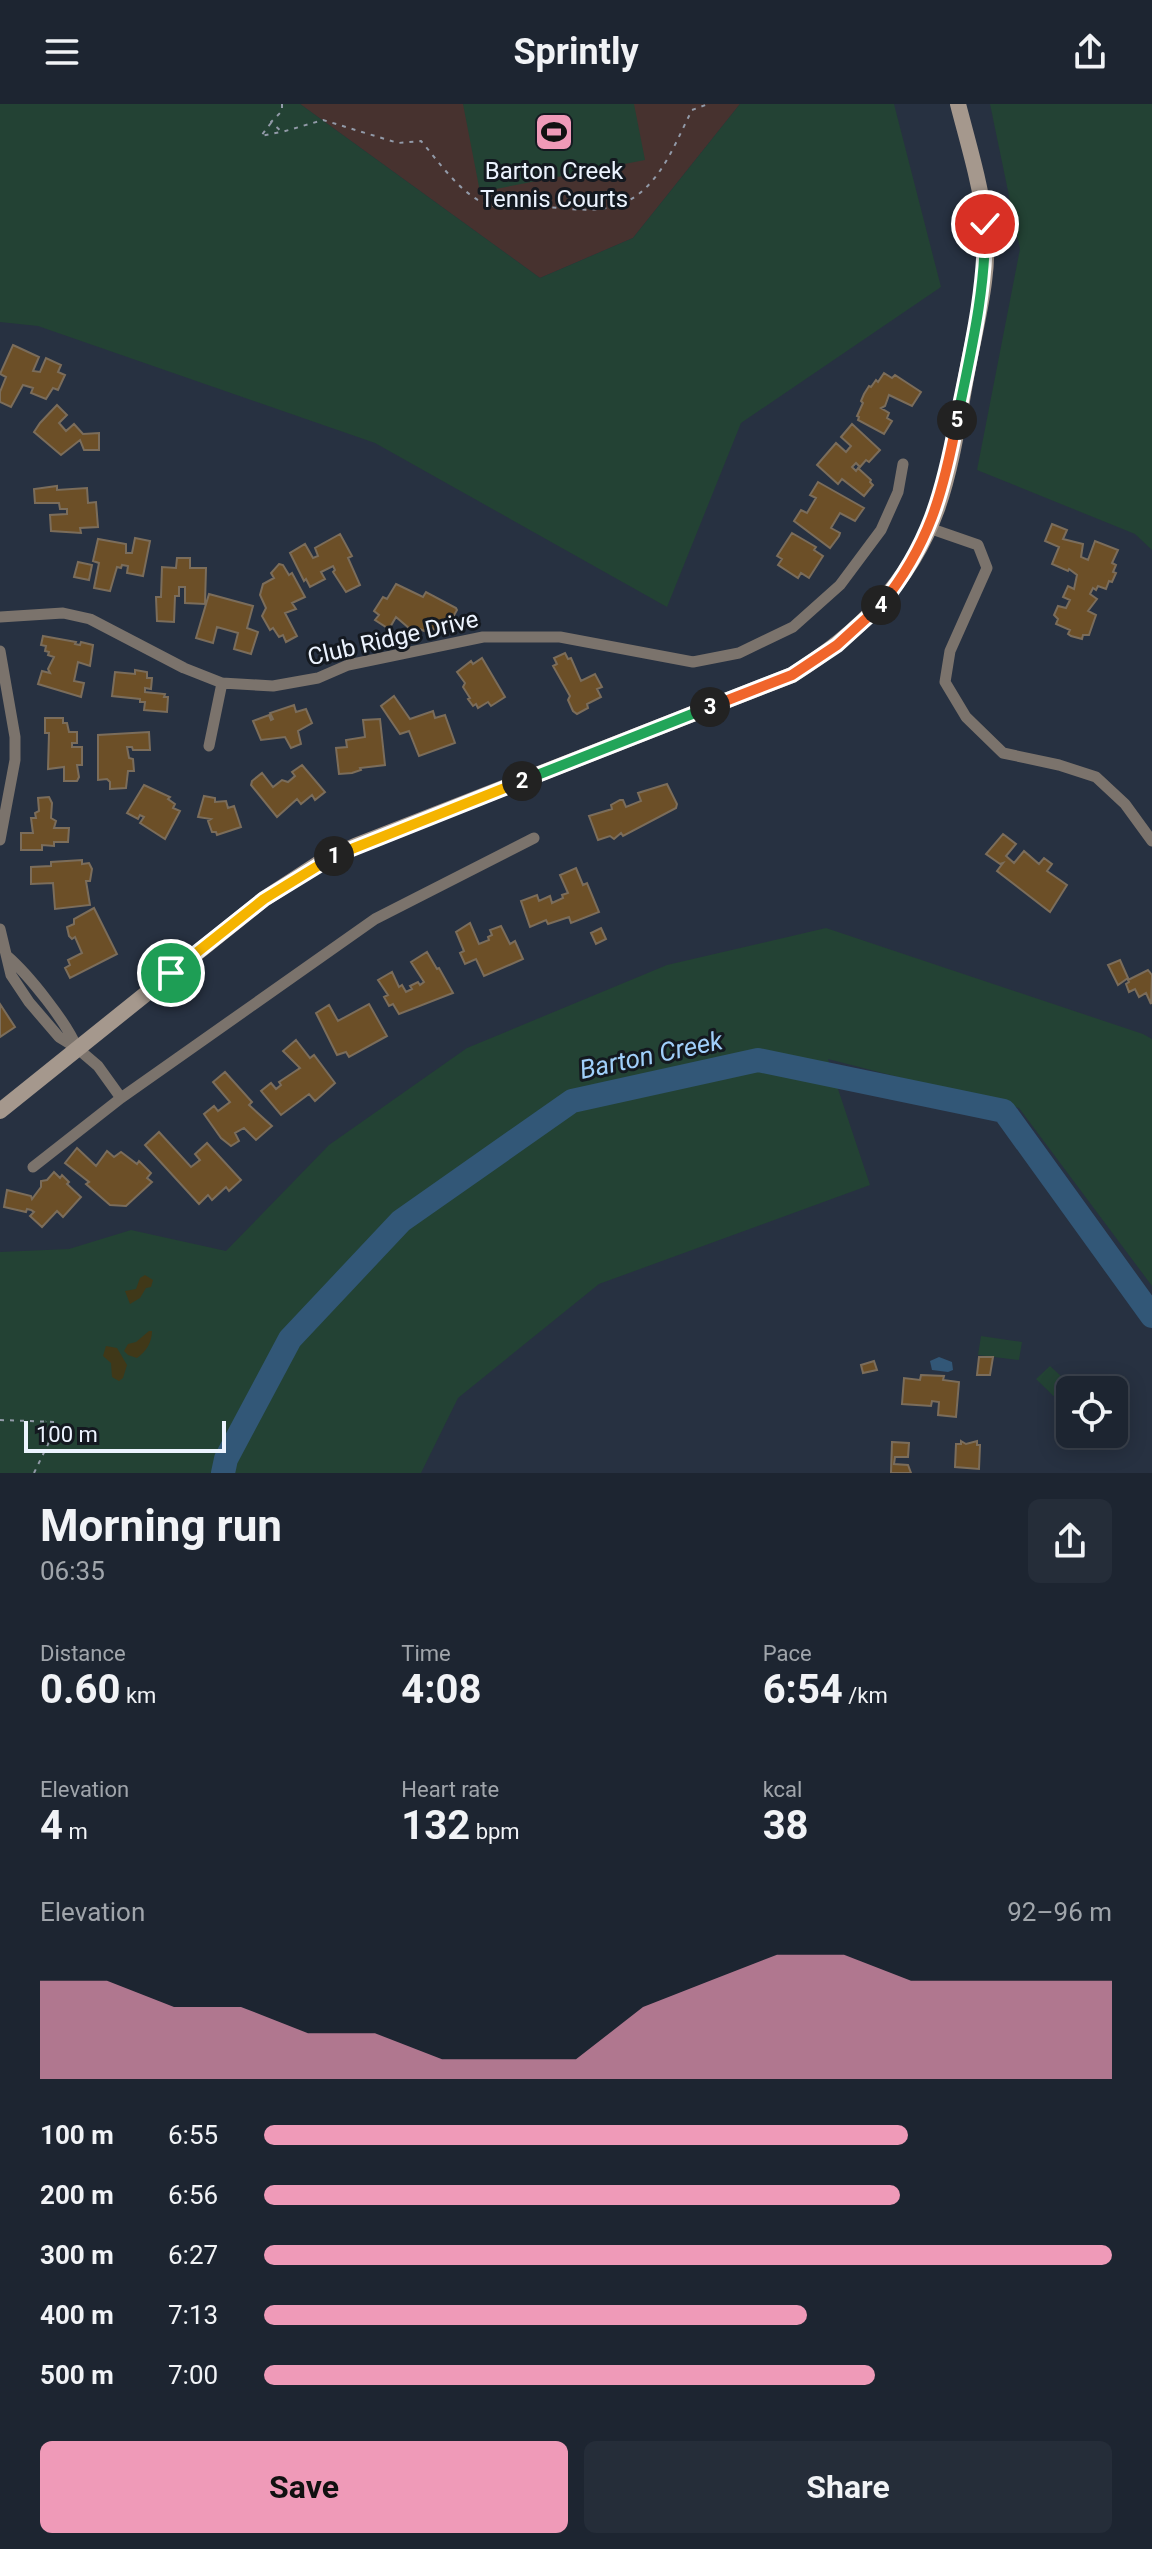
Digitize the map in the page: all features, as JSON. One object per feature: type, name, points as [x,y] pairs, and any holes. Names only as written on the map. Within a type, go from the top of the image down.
[{"type":"street","points":[[0,1111],[264,899],[321,862],[777,680],[805,667],[837,645],[882,604],[909,566],[929,528],[946,475],[981,299],[986,261],[985,224],[958,104]]},
{"type":"street","name":"Club Ridge Drive","points":[[0,617],[63,613],[90,619],[184,668],[222,683],[273,686],[318,678],[348,665],[483,637],[560,637],[693,662],[739,653],[793,627],[840,585],[881,530],[898,492],[903,464]]},
{"type":"street","points":[[929,528],[978,545],[987,568],[950,651],[945,682],[966,717],[1003,753],[1096,777],[1125,804],[1152,841]]},
{"type":"street","points":[[0,651],[15,737],[15,760],[0,840]]},
{"type":"street","points":[[209,746],[222,683]]},
{"type":"street","points":[[33,1167],[121,1098],[375,919],[534,838]]},
{"type":"street","points":[[0,929],[3,957],[20,967],[70,1029],[77,1048],[98,1066],[121,1098]]},
{"type":"path","points":[[282,104],[282,111],[261,136],[323,120],[398,143],[421,141],[462,189],[492,206],[576,210],[608,208],[635,197],[655,177],[692,110],[708,104]]},
{"type":"path","points":[[271,122],[282,132]]},
{"type":"path","points":[[0,1420],[57,1422],[59,1429],[52,1435],[34,1473]]},
{"type":"path","points":[[46,1421],[45,1427],[52,1435]]},
{"type":"shaded area","points":[[300,104],[740,104],[633,238],[540,278]]},
{"type":"green space","points":[[0,104],[300,104],[540,278],[633,238],[740,104],[894,104],[941,287],[741,423],[667,607],[375,443],[38,326],[0,322]]},
{"type":"green space","name":"Barton Creek Tennis Courts","points":[[463,104],[634,104],[645,160],[480,192]]},
{"type":"green space","points":[[990,104],[1152,104],[1152,550],[1135,534],[977,470],[1020,249]]},
{"type":"green space","points":[[826,928],[1152,1039],[1152,1286],[1019,1108],[828,1059],[870,1185],[599,1284],[458,1398],[421,1473],[0,1473],[0,1252],[69,1249],[131,1230],[226,1251],[329,1145],[467,1048],[667,965]]},
{"type":"green space","points":[[981,1336],[1022,1342],[1019,1360],[978,1355]]},
{"type":"green space","points":[[1050,1366],[1061,1376],[1056,1376],[1056,1398],[1036,1379]]},
{"type":"sand","points":[[145,1275],[153,1280],[151,1287],[130,1304],[125,1291],[136,1289],[140,1278]]},
{"type":"sand","points":[[152,1331],[150,1343],[140,1356],[137,1358],[124,1351],[128,1344],[136,1342]]},
{"type":"sand","points":[[106,1346],[117,1348],[127,1365],[119,1381],[112,1377],[111,1363],[103,1356]]},
{"type":"water","points":[[939,1357],[952,1362],[953,1370],[932,1370],[930,1361]]},
{"type":"building","points":[[13,345],[39,357],[33,371],[40,372],[46,358],[61,365],[58,372],[65,375],[58,390],[53,388],[46,399],[31,393],[33,388],[23,385],[11,407],[0,402],[6,377],[0,374]]},
{"type":"building","points":[[884,373],[892,378],[895,375],[921,392],[912,406],[889,395],[881,408],[889,413],[887,418],[892,421],[884,434],[858,420],[857,416],[869,386],[876,380],[878,382]]},
{"type":"building","points":[[57,405],[67,415],[59,423],[66,431],[74,424],[83,434],[99,433],[99,450],[84,450],[80,440],[61,455],[34,432]]},
{"type":"building","points":[[852,424],[880,450],[869,462],[866,460],[860,467],[856,463],[852,467],[856,471],[858,468],[871,480],[873,485],[864,496],[842,479],[838,484],[817,465],[836,443],[846,452],[851,446],[841,437]]},
{"type":"building","points":[[818,482],[864,508],[855,521],[840,513],[831,528],[840,533],[830,548],[794,521],[801,510],[807,513],[816,498],[810,495]]},
{"type":"building","points":[[57,486],[57,490],[87,488],[88,503],[96,502],[98,527],[80,528],[81,533],[51,531],[50,515],[67,514],[67,509],[60,509],[59,503],[35,503],[34,489]]},
{"type":"building","points":[[1052,524],[1067,530],[1063,539],[1083,544],[1081,557],[1088,560],[1095,541],[1118,550],[1112,563],[1116,565],[1113,572],[1116,573],[1112,582],[1109,581],[1106,589],[1093,588],[1090,594],[1097,599],[1088,611],[1096,615],[1089,635],[1083,635],[1082,639],[1071,636],[1068,634],[1070,630],[1056,624],[1058,619],[1054,615],[1058,606],[1066,608],[1070,600],[1063,597],[1068,586],[1074,589],[1077,575],[1052,564],[1059,547],[1045,541]]},
{"type":"building","points":[[792,533],[816,547],[814,550],[823,556],[809,578],[801,573],[798,578],[778,565],[782,559],[777,556]]},
{"type":"building","points":[[340,534],[352,556],[348,558],[360,585],[346,592],[333,572],[333,566],[321,572],[325,579],[310,587],[290,553],[305,544],[313,558],[318,556],[315,548]]},
{"type":"building","points":[[135,538],[150,541],[143,576],[127,573],[128,566],[122,565],[121,568],[117,567],[110,591],[94,588],[99,563],[93,561],[98,539],[126,544],[126,553],[132,553]]},
{"type":"building","points":[[177,558],[190,558],[190,568],[206,568],[205,604],[185,603],[185,587],[179,587],[179,596],[175,596],[174,622],[157,621],[156,597],[161,597],[162,567],[176,568]]},
{"type":"building","points":[[78,562],[92,565],[89,580],[74,577]]},
{"type":"building","points":[[279,564],[289,575],[292,573],[305,597],[292,603],[296,609],[285,613],[297,636],[286,642],[283,635],[279,637],[273,628],[270,630],[262,616],[266,608],[260,595],[263,584],[274,578],[271,573]]},
{"type":"building","points":[[396,584],[423,597],[426,592],[456,608],[448,626],[444,624],[439,633],[428,625],[416,634],[396,617],[389,629],[375,620],[379,615],[374,611],[383,597],[387,599]]},
{"type":"building","points":[[209,594],[253,606],[247,628],[258,632],[251,654],[234,649],[238,633],[217,627],[213,643],[196,638]]},
{"type":"building","points":[[43,636],[93,645],[90,666],[78,662],[74,681],[84,683],[81,697],[38,684],[42,671],[50,673],[48,669],[54,657],[45,651],[46,646],[41,645]]},
{"type":"building","points":[[565,653],[568,659],[571,658],[581,681],[595,674],[602,687],[597,689],[601,697],[577,714],[553,666],[557,664],[554,658]]},
{"type":"building","points":[[482,658],[505,697],[491,706],[488,702],[478,708],[468,699],[463,687],[465,683],[457,672],[471,661],[473,664]]},
{"type":"building","points":[[135,670],[147,672],[147,678],[152,678],[151,689],[145,688],[145,692],[168,697],[167,712],[144,710],[145,702],[140,702],[140,699],[112,696],[115,672],[135,674]]},
{"type":"building","points":[[394,696],[410,719],[433,711],[435,718],[445,715],[455,743],[419,756],[409,731],[400,734],[381,706]]},
{"type":"building","points":[[294,705],[296,712],[306,709],[312,723],[298,731],[301,744],[291,748],[285,737],[261,740],[253,721],[269,715],[271,720],[270,713]]},
{"type":"building","points":[[45,718],[63,718],[69,732],[77,732],[77,743],[72,743],[72,747],[82,747],[82,765],[77,765],[77,781],[64,781],[64,767],[48,769],[49,733],[45,733]]},
{"type":"building","points":[[380,719],[385,765],[339,774],[336,748],[347,747],[346,740],[365,737],[363,720]]},
{"type":"building","points":[[149,732],[150,750],[127,747],[134,771],[128,771],[126,788],[110,789],[107,779],[98,780],[98,735]]},
{"type":"building","points":[[302,765],[325,792],[315,800],[312,795],[301,804],[297,799],[277,817],[251,785],[252,781],[262,773],[273,787],[282,780],[288,782],[295,776],[292,772]]},
{"type":"building","points":[[667,784],[676,808],[623,836],[621,833],[614,839],[610,836],[598,840],[589,816],[612,809],[611,805],[620,800],[626,807],[641,801],[638,793]]},
{"type":"building","points":[[144,785],[170,797],[168,799],[175,804],[173,808],[180,811],[165,839],[140,823],[144,817],[140,815],[138,819],[127,813]]},
{"type":"building","points":[[204,796],[215,798],[215,802],[226,801],[228,808],[234,806],[241,827],[217,835],[212,832],[208,821],[211,819],[198,817]]},
{"type":"building","points":[[49,797],[52,803],[51,818],[56,821],[54,828],[69,828],[68,842],[42,845],[42,850],[21,850],[21,833],[33,833],[31,818],[36,818],[35,813],[39,811],[38,798]]},
{"type":"building","points":[[1003,834],[1016,844],[1006,856],[1014,863],[1024,851],[1039,864],[1044,858],[1052,864],[1047,871],[1067,885],[1050,912],[997,871],[1003,863],[986,854]]},
{"type":"building","points":[[82,860],[82,864],[89,863],[92,869],[90,881],[86,881],[90,905],[55,909],[53,883],[31,884],[31,867]]},
{"type":"building","points":[[576,868],[583,885],[587,883],[599,912],[571,923],[569,917],[548,924],[546,920],[530,927],[521,901],[537,895],[539,901],[550,896],[552,903],[563,898],[562,895],[568,893],[560,875]]},
{"type":"building","points":[[94,908],[117,954],[70,978],[65,968],[70,965],[68,960],[82,953],[75,937],[72,939],[69,936],[67,927],[74,924],[74,919]]},
{"type":"building","points":[[470,923],[479,944],[489,940],[488,937],[492,935],[490,930],[501,926],[510,944],[515,941],[523,959],[484,976],[476,959],[465,964],[460,953],[464,951],[456,932]]},
{"type":"building","points":[[601,928],[606,939],[596,944],[591,933]]},
{"type":"building","points":[[427,952],[453,993],[399,1014],[393,1004],[389,1006],[384,997],[388,995],[378,980],[392,972],[399,987],[402,985],[406,992],[418,982],[420,985],[424,982],[411,962]]},
{"type":"building","points":[[1120,960],[1128,978],[1118,985],[1108,965]]},
{"type":"building","points":[[1148,970],[1152,975],[1151,1004],[1146,993],[1139,997],[1135,989],[1129,992],[1126,984]]},
{"type":"building","points":[[0,1004],[15,1027],[0,1037]]},
{"type":"building","points":[[369,1004],[387,1036],[349,1057],[346,1052],[337,1055],[316,1013],[329,1005],[338,1021]]},
{"type":"building","points":[[296,1040],[310,1058],[314,1055],[335,1083],[315,1101],[309,1094],[281,1115],[261,1091],[271,1083],[276,1089],[281,1085],[279,1082],[300,1068],[283,1051]]},
{"type":"building","points":[[225,1072],[252,1102],[249,1105],[272,1126],[256,1140],[244,1128],[235,1133],[239,1141],[231,1146],[221,1138],[204,1114],[214,1106],[218,1111],[230,1102],[213,1082]]},
{"type":"building","points":[[159,1132],[191,1167],[200,1160],[195,1154],[207,1143],[241,1180],[229,1191],[226,1187],[212,1200],[208,1195],[199,1204],[145,1145]]},
{"type":"building","points":[[77,1148],[96,1166],[107,1151],[114,1157],[121,1152],[137,1164],[139,1161],[151,1173],[147,1178],[152,1182],[126,1206],[110,1205],[86,1184],[89,1182],[65,1163]]},
{"type":"building","points":[[54,1172],[60,1178],[62,1175],[81,1197],[63,1217],[57,1211],[42,1227],[30,1216],[34,1212],[31,1210],[27,1209],[26,1212],[4,1207],[7,1190],[31,1196],[32,1199],[41,1187],[41,1181],[47,1180]]},
{"type":"building","points":[[979,1357],[993,1357],[990,1375],[977,1375]]},
{"type":"building","points":[[874,1361],[877,1370],[863,1373],[861,1365]]},
{"type":"building","points":[[921,1375],[944,1376],[943,1380],[959,1382],[956,1417],[938,1415],[939,1402],[932,1401],[931,1406],[902,1404],[904,1378],[920,1380]]},
{"type":"building","points":[[961,1441],[966,1444],[977,1441],[980,1445],[979,1469],[955,1467],[956,1444],[961,1444]]},
{"type":"building","points":[[892,1442],[909,1443],[908,1457],[895,1457],[894,1464],[908,1465],[911,1473],[891,1473]]},
{"type":"waterway","name":"Barton Creek","points":[[223,1473],[226,1459],[290,1339],[401,1221],[572,1101],[758,1060],[1004,1111],[1152,1316]]},
{"type":"place","name":"Barton Creek Tennis Courts","points":[[554,132]]},
{"type":"route","points":[[171,973],[264,899],[321,862],[792,675],[860,626],[903,576],[937,508],[981,299],[986,261],[985,224]]}]
